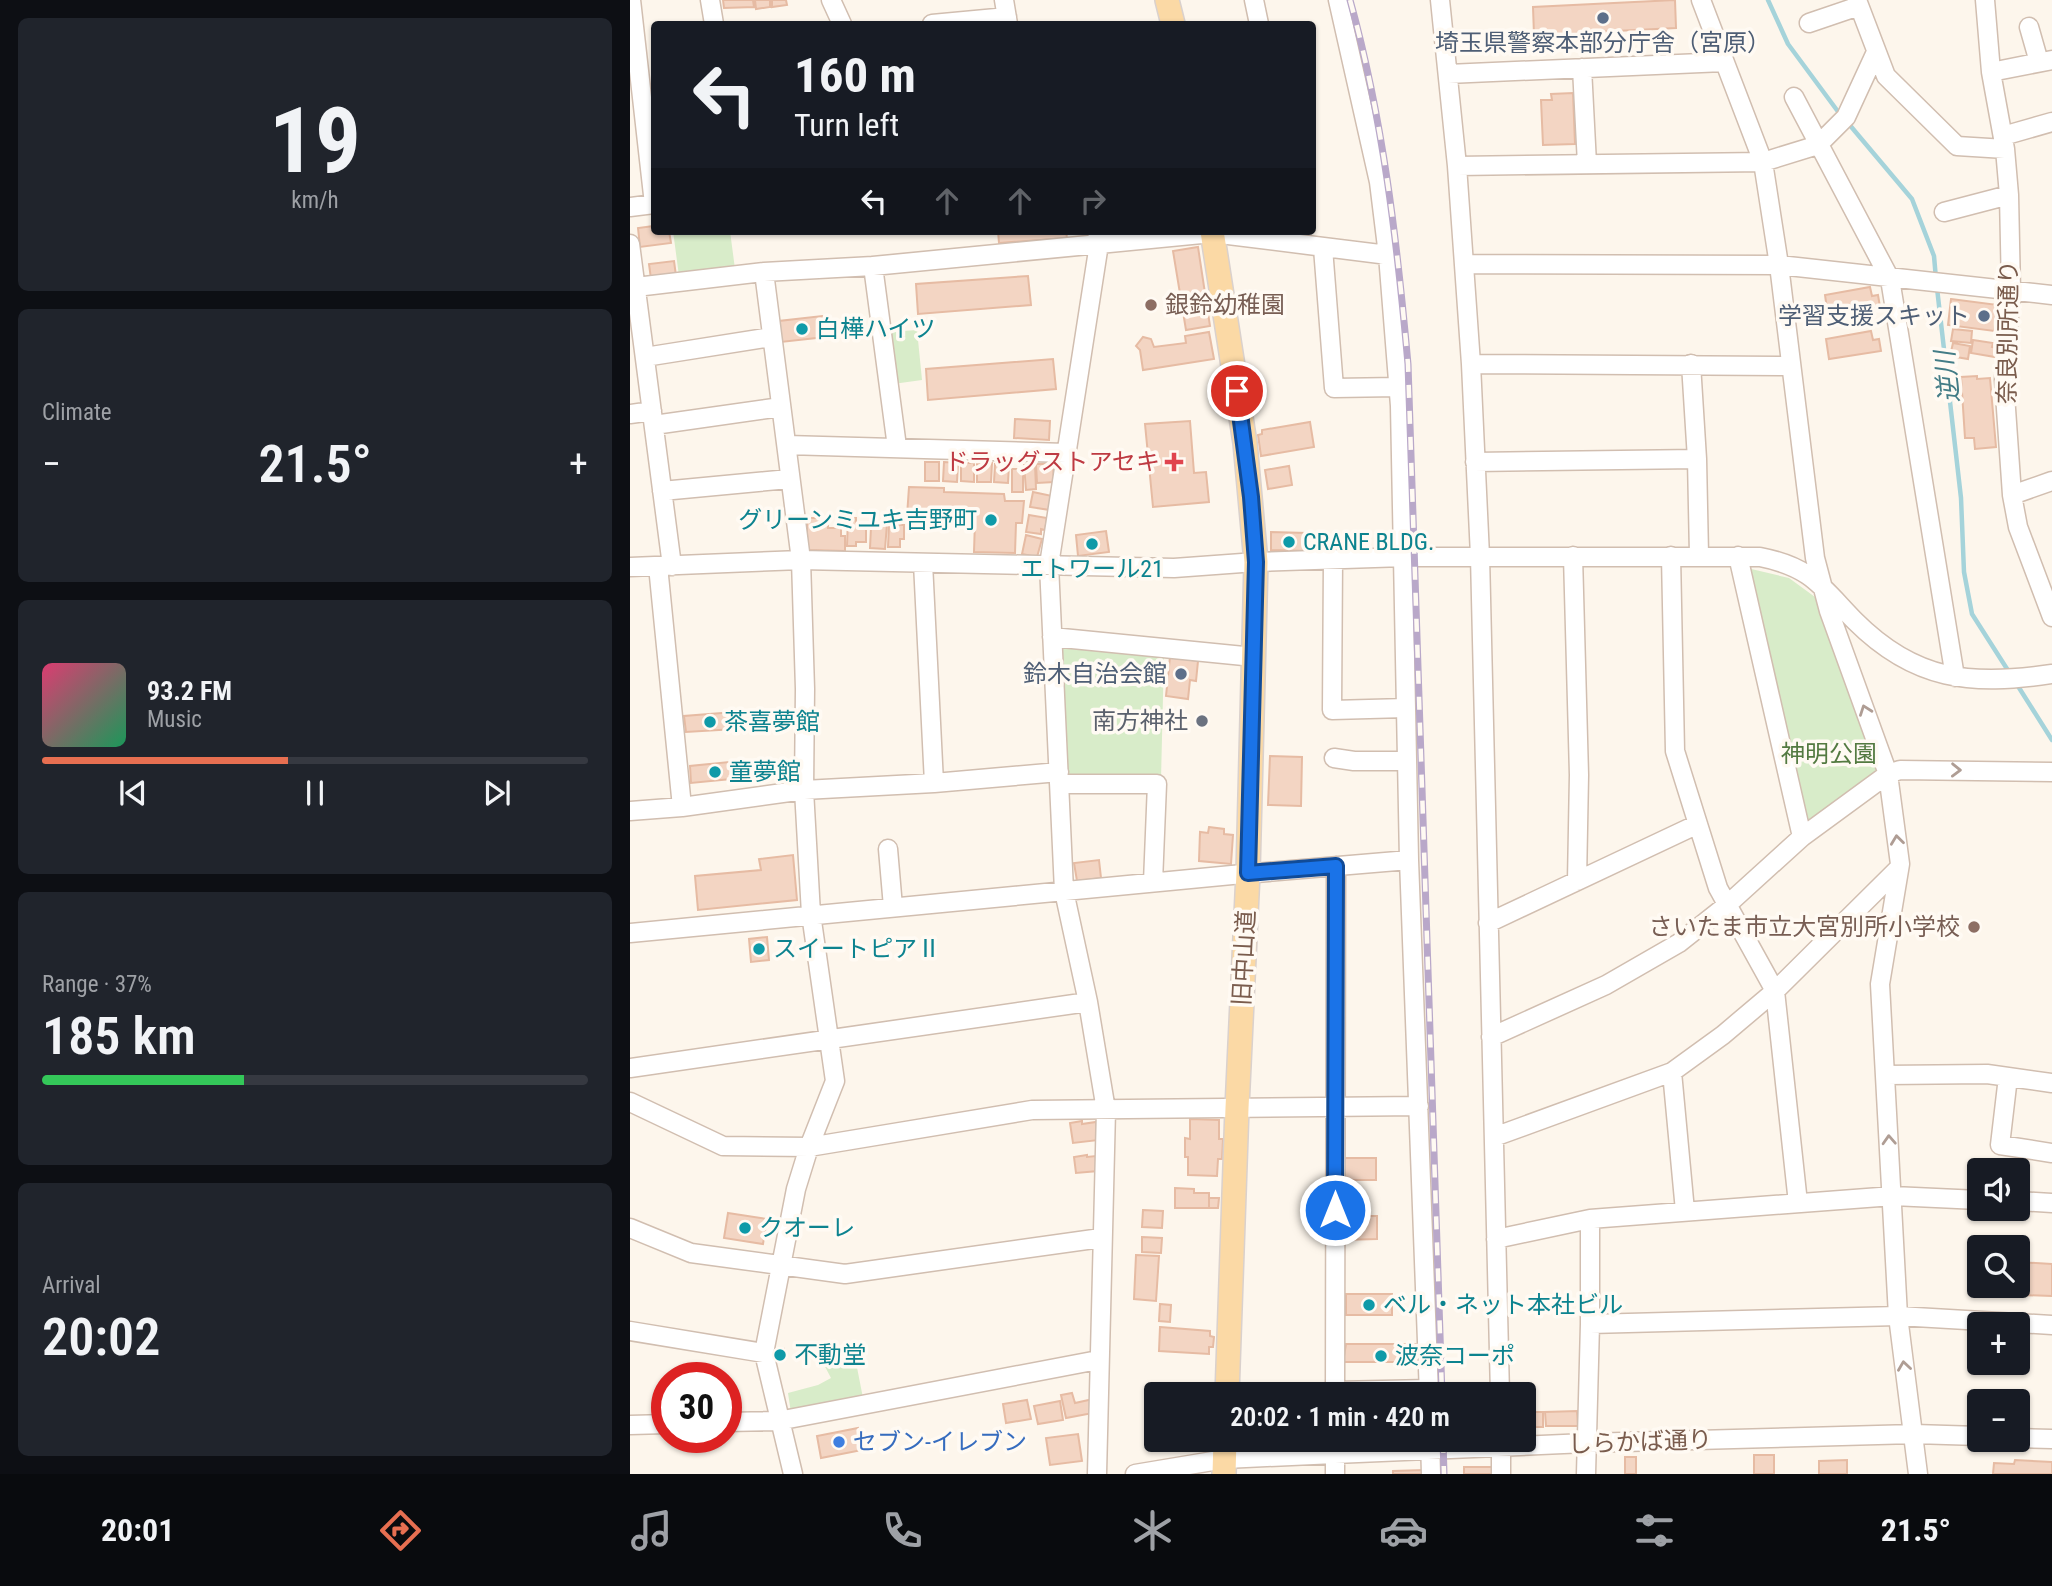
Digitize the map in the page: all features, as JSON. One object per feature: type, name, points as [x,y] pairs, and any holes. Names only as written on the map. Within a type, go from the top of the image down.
[{"type":"main road","points":[[1167,0],[1168,21]]},
{"type":"main road","name":"旧中山道","points":[[1212,235],[1245,443],[1256,562],[1248,873],[1227,1382]]},
{"type":"street","points":[[631,0],[651,177]]},
{"type":"street","points":[[710,0],[714,21]]},
{"type":"street","points":[[831,0],[841,21]]},
{"type":"street","points":[[1254,0],[1258,21]]},
{"type":"street","points":[[1338,0],[1379,182],[1388,256],[1398,387],[1409,860],[1429,1382]]},
{"type":"street","points":[[1440,0],[1457,166],[1471,364],[1480,556],[1500,1382]]},
{"type":"street","points":[[1702,0],[1763,162],[1779,265],[1815,558],[1829,611],[1888,774],[1900,864],[1880,984],[1898,1316],[1918,1474]]},
{"type":"street","name":"奈良別所通り","points":[[1984,0],[1991,72],[2004,142],[2009,194],[2011,291],[2004,380],[2012,495],[2018,527],[2052,617]]},
{"type":"street","points":[[1809,23],[1858,3],[1886,76],[1957,146],[2004,142],[2052,122]]},
{"type":"street","points":[[954,21],[1007,14]]},
{"type":"street","points":[[1991,72],[2046,61],[2029,27]]},
{"type":"street","points":[[1457,166],[1763,162],[1818,145],[1842,121],[1877,52]]},
{"type":"street","points":[[1448,74],[1724,62]]},
{"type":"street","points":[[1583,68],[1587,164]]},
{"type":"street","points":[[1794,97],[1890,279],[1955,677]]},
{"type":"street","points":[[1944,212],[2009,194]]},
{"type":"street","points":[[630,207],[651,204]]},
{"type":"street","points":[[636,286],[764,272],[873,266],[1098,237],[1144,235]]},
{"type":"street","points":[[1241,235],[1310,242],[1388,256]]},
{"type":"street","points":[[1097,1474],[1106,1110],[1088,1002],[1064,891],[1049,565],[1098,237]]},
{"type":"street","points":[[1310,242],[1334,388],[1398,387]]},
{"type":"street","points":[[630,244],[636,286],[634,312],[645,358],[662,491],[682,807]]},
{"type":"street","points":[[1464,264],[1779,265],[2052,295]]},
{"type":"street","points":[[873,266],[897,447]]},
{"type":"street","points":[[764,272],[800,560],[805,689],[804,790],[811,914],[835,1081],[796,1189],[764,1353],[778,1421],[793,1474]]},
{"type":"street","points":[[645,358],[771,337]]},
{"type":"street","points":[[1471,364],[1791,366]]},
{"type":"street","points":[[1692,364],[1699,555]]},
{"type":"street","points":[[630,414],[653,418],[781,407]]},
{"type":"street","points":[[787,445],[1066,453]]},
{"type":"street","points":[[1475,463],[1697,459]]},
{"type":"street","points":[[662,491],[789,479]]},
{"type":"street","points":[[2012,495],[2052,481]]},
{"type":"street","points":[[1573,556],[1579,775],[1577,881]]},
{"type":"street","points":[[1671,556],[1675,751],[1718,888],[1775,991],[1798,1203]]},
{"type":"street","points":[[630,567],[800,560],[1174,568],[1404,557],[1738,556],[1777,560],[1810,574],[1885,649],[1932,672],[1955,677],[2003,680],[2052,674]]},
{"type":"street","points":[[1738,556],[1802,837]]},
{"type":"street","points":[[1334,559],[1332,710],[1406,708]]},
{"type":"street","points":[[923,563],[933,783]]},
{"type":"street","points":[[1052,637],[1254,657]]},
{"type":"street","points":[[1334,758],[1354,761],[1407,761]]},
{"type":"street","points":[[1491,1037],[1606,985],[1679,943],[1727,905],[1802,837],[1888,774],[1900,769],[2052,772]]},
{"type":"street","points":[[630,811],[682,807],[804,790],[933,783],[1059,778],[1157,784],[1153,882]]},
{"type":"street","points":[[1488,923],[1698,824]]},
{"type":"street","points":[[888,849],[893,907]]},
{"type":"street","points":[[630,933],[1409,860]]},
{"type":"street","points":[[1335,1382],[1336,866]]},
{"type":"street","points":[[1494,1137],[1672,1072],[1723,1035],[1775,991],[1898,870]]},
{"type":"street","points":[[630,1068],[1088,1002]]},
{"type":"street","points":[[1672,1072],[1685,1211]]},
{"type":"street","points":[[1886,1074],[1987,1074],[2052,1083]]},
{"type":"street","points":[[2008,1077],[2000,1145],[2052,1153]]},
{"type":"street","points":[[630,1102],[723,1146],[809,1147],[1032,1110],[1419,1106]]},
{"type":"street","points":[[1496,1239],[1590,1219],[1685,1211],[1893,1196],[1967,1199]]},
{"type":"street","points":[[2030,1202],[2052,1203]]},
{"type":"street","points":[[1586,1474],[1590,1219]]},
{"type":"street","points":[[630,1228],[691,1254],[845,1274],[1101,1238]]},
{"type":"street","points":[[1590,1324],[1898,1316],[2052,1325]]},
{"type":"street","points":[[630,1331],[764,1353]]},
{"type":"street","points":[[742,1422],[778,1421],[1098,1360]]},
{"type":"street","points":[[630,1426],[651,1425]]},
{"type":"street","name":"しらかば通り","points":[[1536,1444],[1914,1434],[1967,1436]]},
{"type":"street","points":[[2030,1438],[2052,1439]]},
{"type":"street","name":"しらかば通り","points":[[1135,1474],[1225,1458],[1285,1452]]},
{"type":"street","points":[[1335,1452],[1335,1474]]},
{"type":"street","points":[[1431,1452],[1432,1474]]},
{"type":"street","points":[[1501,1452],[1501,1474]]},
{"type":"green space","points":[[674,235],[731,235],[735,269],[679,276]]},
{"type":"green space","points":[[917,330],[922,380],[893,384],[890,332]]},
{"type":"green space","name":"神明公園","points":[[1747,568],[1789,578],[1815,597],[1878,771],[1808,823],[1803,821]]},
{"type":"green space","points":[[1059,644],[1164,655],[1161,779],[1067,777]]},
{"type":"green space","points":[[852,1342],[863,1398],[791,1413],[788,1393],[818,1385],[831,1378],[822,1361]]},
{"type":"building","points":[[723,0],[753,0],[754,7],[724,8]]},
{"type":"building","points":[[755,0],[770,0],[770,7],[756,9]]},
{"type":"building","points":[[772,0],[786,0],[787,5],[772,7]]},
{"type":"building","points":[[1675,0],[1676,28],[1534,35],[1533,7]]},
{"type":"building","points":[[1573,93],[1575,144],[1543,145],[1541,100],[1552,100],[1551,94]]},
{"type":"building","points":[[651,226],[651,235],[670,235],[671,243],[640,247],[638,228]]},
{"type":"building","points":[[998,235],[1067,235],[1067,238],[999,243]]},
{"type":"building","points":[[1198,247],[1210,326],[1186,330],[1173,251]]},
{"type":"building","points":[[674,261],[676,276],[651,279],[649,264]]},
{"type":"building","points":[[1028,276],[1031,305],[918,314],[916,284]]},
{"type":"building","points":[[1870,287],[1872,296],[1878,295],[1880,307],[1828,316],[1825,295]]},
{"type":"building","points":[[1951,299],[1998,305],[1994,331],[1948,325]]},
{"type":"building","name":"白樺ハイツ","points":[[822,316],[825,337],[781,342],[779,321]]},
{"type":"building","points":[[1953,329],[1972,331],[1971,343],[1951,341]]},
{"type":"building","points":[[1871,331],[1873,340],[1879,339],[1881,351],[1829,359],[1826,339]]},
{"type":"building","points":[[1209,332],[1214,359],[1143,370],[1140,350],[1136,346],[1143,337],[1151,339],[1154,347],[1186,343],[1185,336]]},
{"type":"building","points":[[1973,340],[1993,343],[1992,347],[1997,348],[1995,357],[1971,353]]},
{"type":"building","points":[[1953,343],[1970,346],[1968,359],[1950,356]]},
{"type":"building","points":[[1053,359],[1056,389],[928,400],[926,369]]},
{"type":"building","points":[[1977,376],[1977,379],[1990,378],[1996,447],[1975,449],[1974,438],[1965,438],[1961,377]]},
{"type":"building","points":[[1015,419],[1050,421],[1049,440],[1014,438]]},
{"type":"building","points":[[1190,421],[1194,473],[1206,472],[1209,502],[1153,507],[1145,424]]},
{"type":"building","points":[[1310,422],[1314,447],[1261,456],[1258,435],[1262,434],[1262,430]]},
{"type":"building","points":[[925,462],[939,462],[939,481],[925,481]]},
{"type":"building","points":[[944,462],[958,463],[957,482],[943,481]]},
{"type":"building","points":[[961,463],[974,463],[974,482],[961,481]]},
{"type":"building","points":[[977,463],[992,463],[991,482],[977,482]]},
{"type":"building","points":[[995,464],[1009,464],[1008,483],[994,482]]},
{"type":"building","points":[[1035,464],[1036,489],[1026,490],[1024,465]]},
{"type":"building","points":[[1036,464],[1053,464],[1054,482],[1037,483]]},
{"type":"building","points":[[1289,466],[1292,485],[1268,489],[1265,470]]},
{"type":"building","points":[[1012,469],[1023,469],[1023,492],[1012,492]]},
{"type":"building","name":"グリーンミユキ吉野町","points":[[909,487],[944,488],[944,492],[1004,494],[1005,501],[1024,501],[1022,523],[1016,523],[1015,553],[974,552],[975,521],[973,525],[963,525],[963,520],[955,519],[955,525],[945,525],[946,519],[907,516]]},
{"type":"building","points":[[1033,492],[1052,496],[1050,510],[1030,507]]},
{"type":"building","points":[[1029,515],[1047,518],[1045,530],[1041,529],[1041,534],[1026,532]]},
{"type":"building","points":[[807,518],[828,518],[828,528],[841,528],[841,536],[845,536],[845,551],[807,550]]},
{"type":"building","points":[[848,518],[856,518],[856,522],[866,522],[866,542],[847,546]]},
{"type":"building","points":[[877,523],[887,524],[885,549],[870,548],[871,527],[877,527]]},
{"type":"building","points":[[889,524],[904,525],[904,539],[900,539],[900,547],[888,547]]},
{"type":"building","name":"エトワール21","points":[[1106,531],[1109,552],[1078,556],[1076,535]]},
{"type":"building","name":"CRANE BLDG.","points":[[1271,532],[1307,533],[1307,551],[1271,550]]},
{"type":"building","points":[[1026,535],[1042,539],[1037,557],[1022,554]]},
{"type":"building","points":[[1170,657],[1198,661],[1196,681],[1190,680],[1188,699],[1166,696]]},
{"type":"building","name":"茶喜夢館","points":[[734,712],[735,729],[686,732],[684,716]]},
{"type":"building","points":[[1270,756],[1302,757],[1301,806],[1268,805]]},
{"type":"building","name":"童夢館","points":[[739,761],[741,778],[691,783],[690,766]]},
{"type":"building","points":[[1209,827],[1224,829],[1224,834],[1233,835],[1231,864],[1199,861],[1200,832],[1208,833]]},
{"type":"building","points":[[793,855],[797,900],[698,910],[695,876],[761,870],[759,859]]},
{"type":"building","points":[[1099,860],[1101,878],[1077,881],[1074,863]]},
{"type":"building","name":"スイートピアⅡ","points":[[767,937],[769,960],[751,962],[749,939]]},
{"type":"building","points":[[1190,1119],[1219,1120],[1219,1139],[1223,1139],[1222,1159],[1218,1159],[1217,1176],[1188,1175],[1185,1138],[1190,1139]]},
{"type":"building","points":[[1082,1121],[1082,1124],[1096,1122],[1099,1140],[1073,1143],[1070,1123]]},
{"type":"building","points":[[1096,1156],[1098,1171],[1076,1173],[1074,1157]]},
{"type":"building","points":[[1343,1158],[1376,1158],[1376,1180],[1343,1180]]},
{"type":"building","points":[[1175,1188],[1194,1189],[1194,1193],[1209,1193],[1209,1208],[1175,1208]]},
{"type":"building","points":[[1209,1198],[1219,1198],[1218,1208],[1209,1208]]},
{"type":"building","points":[[1143,1210],[1163,1211],[1162,1228],[1142,1227]]},
{"type":"building","name":"クオーレ","points":[[728,1213],[767,1219],[763,1244],[724,1238]]},
{"type":"building","points":[[1343,1216],[1377,1216],[1377,1239],[1343,1240]]},
{"type":"building","points":[[1142,1237],[1162,1238],[1161,1253],[1142,1252]]},
{"type":"building","points":[[1136,1255],[1159,1256],[1156,1301],[1134,1299]]},
{"type":"building","points":[[2030,1263],[2052,1264],[2052,1296],[2030,1295]]},
{"type":"building","name":"ベル・ネット本社ビル","points":[[1346,1294],[1392,1294],[1392,1315],[1346,1315]]},
{"type":"building","points":[[1160,1304],[1171,1305],[1170,1322],[1159,1321]]},
{"type":"building","points":[[1160,1327],[1210,1331],[1210,1336],[1214,1337],[1213,1347],[1209,1347],[1209,1354],[1159,1351]]},
{"type":"building","name":"波奈コーポ","points":[[1346,1344],[1417,1344],[1419,1362],[1343,1362]]},
{"type":"building","name":"不動堂","points":[[784,1349],[786,1358],[775,1361],[773,1352]]},
{"type":"building","points":[[1072,1393],[1075,1403],[1093,1399],[1093,1413],[1066,1418],[1061,1395]]},
{"type":"building","points":[[1027,1400],[1031,1419],[1006,1423],[1003,1404]]},
{"type":"building","points":[[1060,1401],[1063,1420],[1038,1424],[1034,1406]]},
{"type":"building","points":[[1577,1411],[1578,1426],[1546,1426],[1545,1412]]},
{"type":"building","points":[[1536,1412],[1543,1412],[1543,1427],[1536,1427]]},
{"type":"building","points":[[858,1428],[862,1450],[821,1458],[817,1436]]},
{"type":"building","points":[[1078,1434],[1082,1461],[1050,1465],[1046,1438]]},
{"type":"building","points":[[1754,1455],[1774,1455],[1774,1474],[1754,1474]]},
{"type":"building","points":[[1625,1457],[1636,1457],[1636,1474],[1625,1474]]},
{"type":"building","points":[[1847,1460],[1847,1474],[1819,1474],[1819,1461]]},
{"type":"building","points":[[2015,1460],[2052,1462],[2052,1474],[1993,1474],[1994,1463],[2014,1464]]},
{"type":"building","points":[[1464,1467],[1495,1467],[1495,1474],[1464,1474]]},
{"type":"building","points":[[1424,1470],[1424,1474],[1393,1474],[1393,1471]]},
{"type":"waterway","name":"逆川","points":[[1768,0],[1788,44],[1842,117]]},
{"type":"waterway","name":"逆川","points":[[1848,123],[1912,199],[1934,256],[1936,279]]},
{"type":"waterway","name":"逆川","points":[[1937,288],[1961,498],[1964,572],[1972,614],[2009,672]]},
{"type":"waterway","name":"逆川","points":[[2016,683],[2052,740]]},
{"type":"railway","points":[[1350,0],[1380,135],[1399,272],[1408,364],[1442,1382]]},
{"type":"railway","points":[[1443,1452],[1444,1474]]},
{"type":"place","name":"埼玉県警察本部分庁舎（宮原）","points":[[1603,18]]},
{"type":"place","name":"銀鈴幼稚園","points":[[1151,305]]},
{"type":"place","name":"学習支援スキット","points":[[1984,316]]},
{"type":"place","name":"白樺ハイツ","points":[[802,329]]},
{"type":"place","name":"ドラッグストアセキ","points":[[1174,462]]},
{"type":"place","name":"グリーンミユキ吉野町","points":[[991,520]]},
{"type":"place","name":"CRANE BLDG.","points":[[1289,542]]},
{"type":"place","name":"エトワール21","points":[[1092,544]]},
{"type":"place","name":"鈴木自治会館","points":[[1181,674]]},
{"type":"place","name":"南方神社","points":[[1202,721]]},
{"type":"place","name":"茶喜夢館","points":[[710,722]]},
{"type":"place","name":"童夢館","points":[[715,772]]},
{"type":"place","name":"さいたま市立大宮別所小学校","points":[[1974,927]]},
{"type":"place","name":"スイートピアⅡ","points":[[759,949]]},
{"type":"place","name":"クオーレ","points":[[745,1228]]},
{"type":"place","name":"ベル・ネット本社ビル","points":[[1369,1305]]},
{"type":"place","name":"不動堂","points":[[780,1355]]},
{"type":"place","name":"波奈コーポ","points":[[1381,1356]]},
{"type":"place","name":"セブン-イレブン","points":[[839,1442]]},
{"type":"route","points":[[1237,391],[1251,497],[1256,562],[1248,873],[1336,866],[1335,1210]]}]
